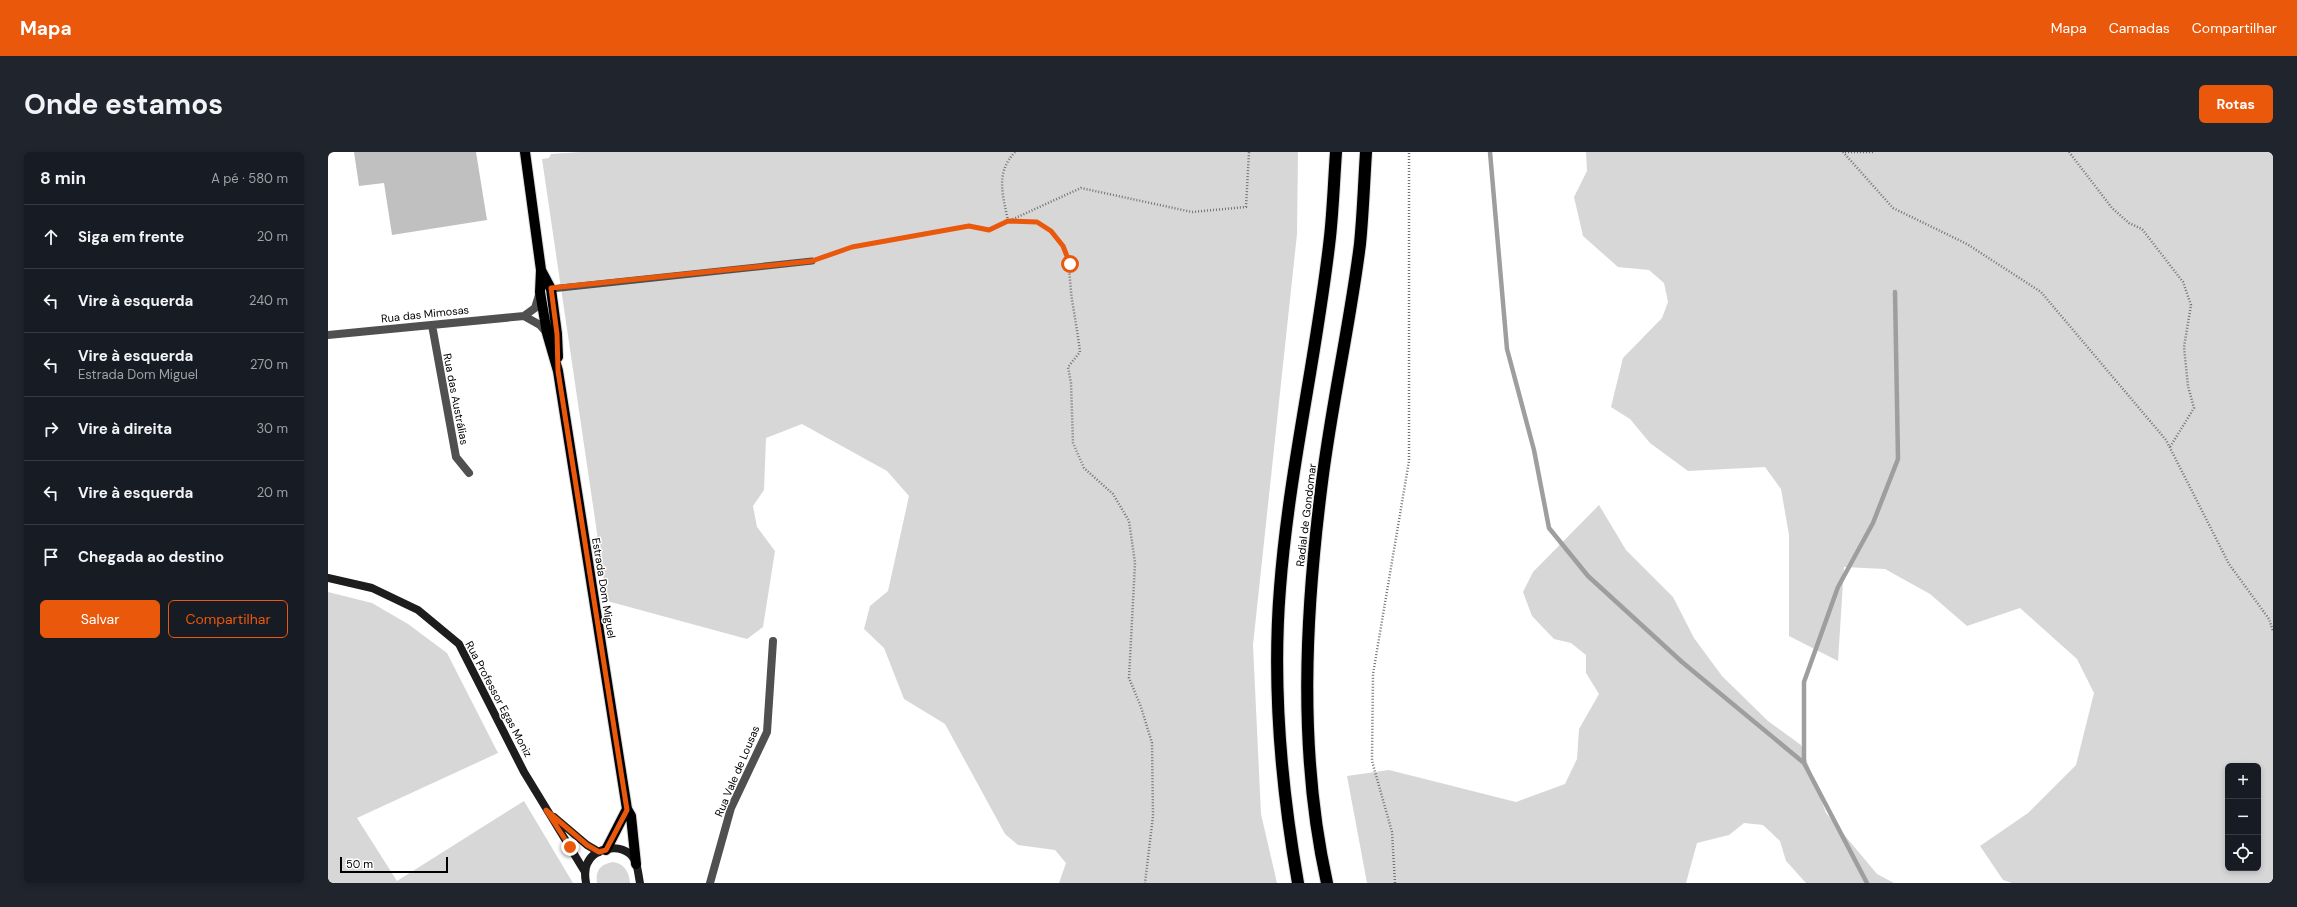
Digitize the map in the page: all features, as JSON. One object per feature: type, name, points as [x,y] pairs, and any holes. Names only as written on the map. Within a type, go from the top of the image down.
[{"type":"highway","name":"Radial de Gondomar","points":[[1298,883],[1288,828],[1277,708],[1279,590],[1292,476],[1315,342],[1330,236],[1336,152]]},
{"type":"highway","name":"Radial de Gondomar","points":[[1328,883],[1318,841],[1309,758],[1307,671],[1310,600],[1322,481],[1360,244],[1366,152]]},
{"type":"main road","name":"Estrada Dom Miguel","points":[[525,152],[541,270],[540,292],[547,333],[558,371],[627,810],[631,816],[636,864]]},
{"type":"main road","name":"Estrada Dom Miguel","points":[[541,270],[551,288],[557,334],[558,371]]},
{"type":"main road","name":"Rua Professor Egas Moniz","points":[[328,578],[372,588],[418,610],[459,644],[524,772],[585,872]]},
{"type":"main road","name":"Rua Professor Egas Moniz","points":[[546,810],[587,845],[602,851]]},
{"type":"main road","points":[[586,883],[585,872],[587,863],[602,851],[627,810]]},
{"type":"main road","points":[[602,851],[620,849],[629,853],[636,864],[640,883]]},
{"type":"street","points":[[540,292],[535,308],[524,316],[540,325],[547,333]]},
{"type":"street","name":"Rua das Mimosas","points":[[328,335],[524,316]]},
{"type":"street","name":"Rua das Austrálias","points":[[432,325],[456,457],[469,473]]},
{"type":"street","name":"Rua Vale de Lousas","points":[[710,883],[731,808],[767,732],[773,641]]},
{"type":"lane","points":[[551,288],[812,261]]},
{"type":"path","points":[[1008,221],[1002,187],[1003,169],[1015,152]]},
{"type":"path","points":[[812,261],[852,247],[969,226],[989,230],[1081,188],[1192,212],[1246,207],[1249,152]]},
{"type":"path","points":[[1396,883],[1392,832],[1372,761],[1373,674],[1409,461],[1409,152]]},
{"type":"path","points":[[1845,152],[1874,152]]},
{"type":"path","points":[[1845,152],[1892,208],[1967,244],[2041,292],[2166,440],[2229,564],[2269,619],[2273,631]]},
{"type":"path","points":[[2070,152],[2112,208],[2129,224],[2142,230],[2183,282],[2191,305],[2184,347],[2188,386],[2194,408],[2170,448]]},
{"type":"path","points":[[1008,221],[1037,222],[1051,231],[1063,246],[1070,264],[1072,298],[1080,352],[1068,367],[1071,383],[1073,443],[1084,468],[1113,494],[1129,521],[1134,563],[1129,678],[1141,707],[1152,743],[1153,816],[1146,883]]},
{"type":"shaded area","points":[[581,152],[1298,152],[1297,234],[1253,645],[1261,814],[1277,883],[1059,883],[1066,863],[1055,850],[1018,845],[1005,834],[945,724],[904,699],[884,648],[864,629],[870,606],[888,591],[909,496],[887,471],[802,424],[766,438],[764,490],[753,506],[757,527],[775,551],[763,627],[747,639],[607,601],[542,159],[549,158],[551,154]]},
{"type":"shaded area","points":[[1586,152],[2273,152],[2273,883],[2012,883],[2003,880],[1980,846],[2028,813],[2076,765],[2094,693],[2077,659],[2020,608],[1967,626],[1930,594],[1885,569],[1844,567],[1838,661],[1789,636],[1789,535],[1781,489],[1765,467],[1688,471],[1650,443],[1630,419],[1611,407],[1623,358],[1662,318],[1668,302],[1664,283],[1649,270],[1618,267],[1583,236],[1574,197],[1587,171]]},
{"type":"shaded area","points":[[1599,505],[1626,550],[1673,597],[1694,638],[1722,676],[1768,721],[1801,745],[1826,813],[1877,874],[1894,883],[1806,883],[1786,861],[1780,841],[1763,825],[1744,823],[1729,835],[1697,843],[1686,883],[1367,883],[1347,776],[1389,770],[1516,802],[1565,784],[1577,759],[1579,729],[1599,694],[1586,673],[1586,655],[1571,643],[1554,639],[1532,616],[1523,592],[1533,572]]},
{"type":"shaded area","points":[[328,592],[372,603],[408,624],[447,653],[498,753],[357,818],[397,881],[524,801],[573,883],[328,883]]},
{"type":"shaded area","points":[[613,862],[626,869],[629,875],[630,883],[597,883],[597,875],[600,868],[605,864]]},
{"type":"building","points":[[354,152],[476,152],[487,220],[392,235],[384,183],[359,186]]},
{"type":"waterway","points":[[1490,152],[1507,349],[1534,450],[1549,528],[1588,576],[1682,662],[1804,763],[1867,883]]},
{"type":"waterway","points":[[1804,763],[1804,682],[1838,587],[1873,523],[1898,459],[1895,292]]},
{"type":"route","points":[[570,847],[546,810],[587,845],[599,852],[606,850],[627,810],[558,371],[557,334],[551,288],[812,261],[852,247],[969,226],[989,230],[1008,221],[1037,222],[1051,231],[1063,246],[1070,264]]}]
